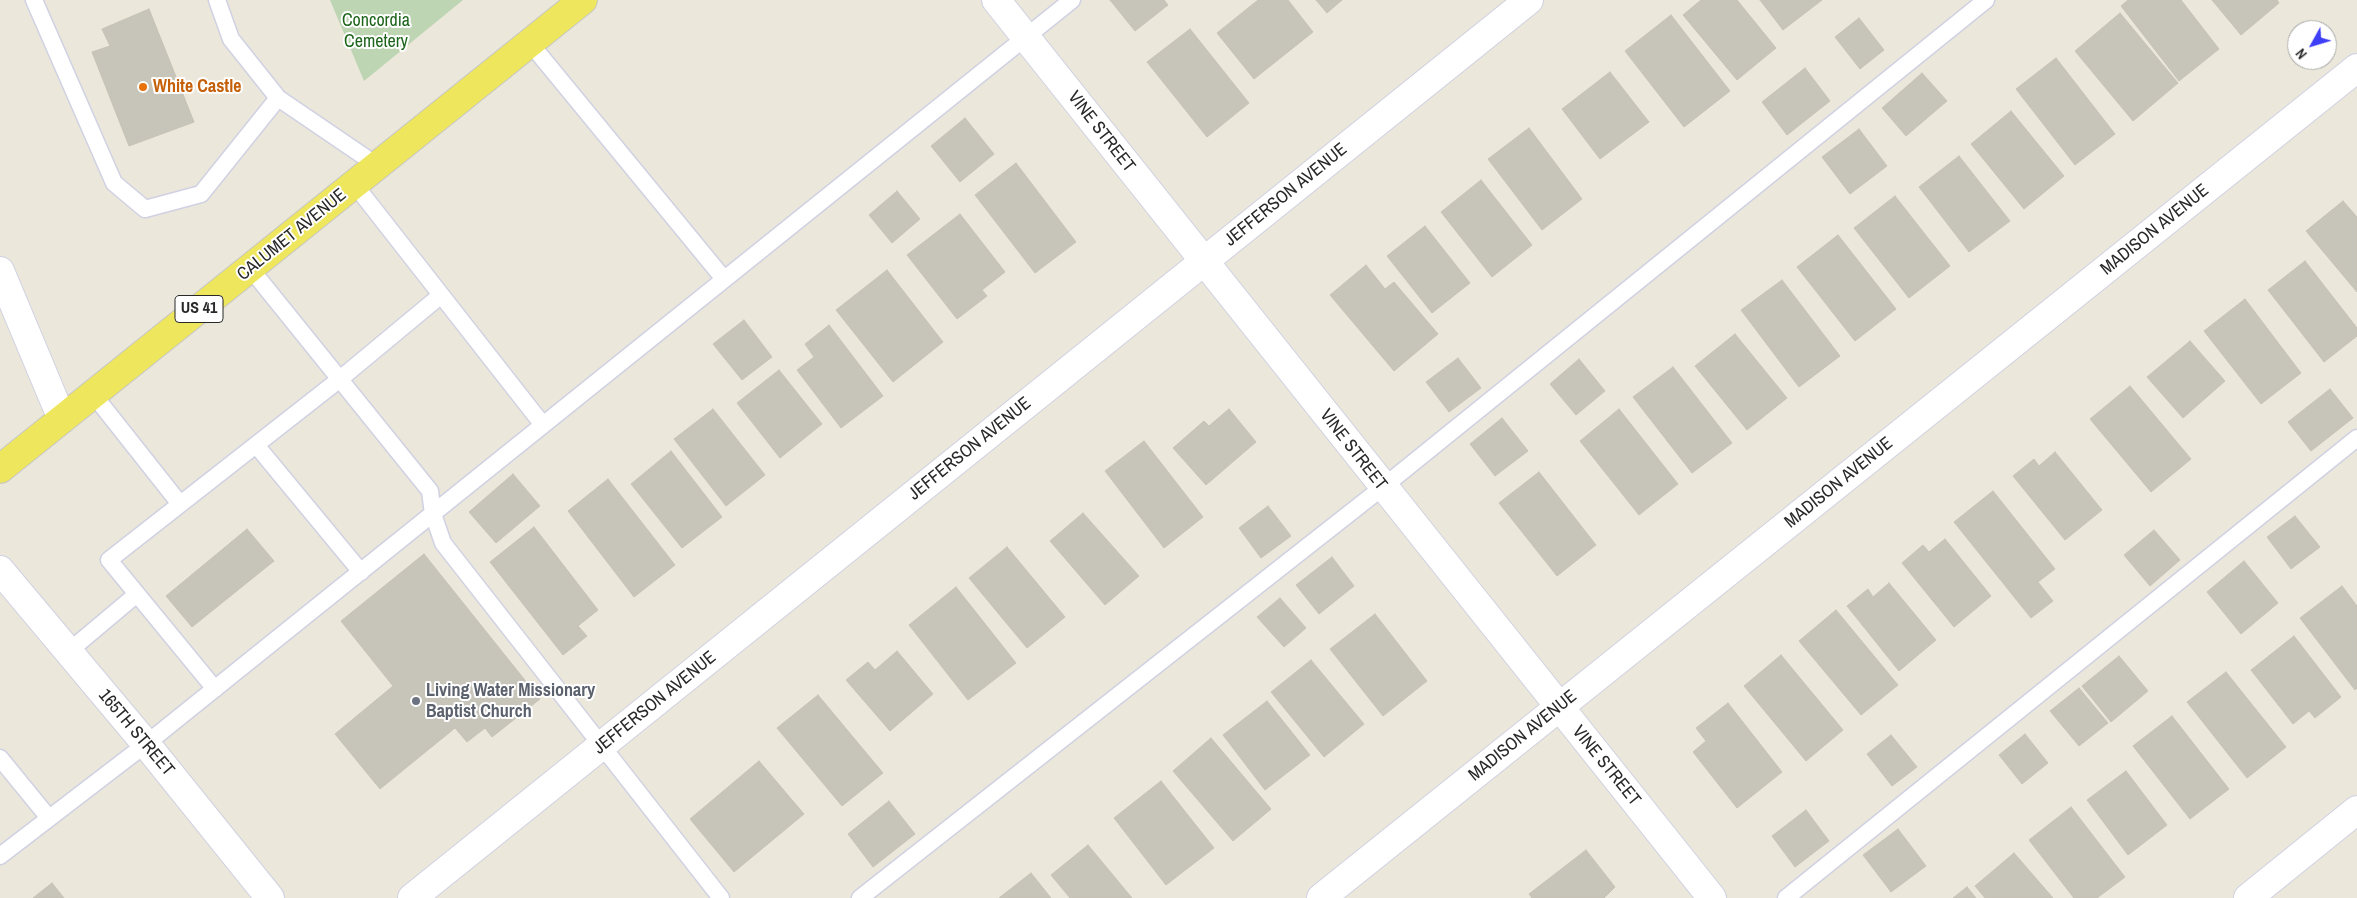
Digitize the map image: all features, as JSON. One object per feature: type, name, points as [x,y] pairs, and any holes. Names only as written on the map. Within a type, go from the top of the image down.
[{"type":"main road","name":"CALUMET AVENUE","points":[[0,469],[583,0]]},
{"type":"street","name":"VINE STREET","points":[[996,0],[1382,487],[1712,898]]},
{"type":"street","name":"JEFFERSON AVENUE","points":[[412,898],[1529,0]]},
{"type":"street","name":"MADISON AVENUE","points":[[1321,898],[2357,68]]},
{"type":"street","points":[[0,271],[62,419]]},
{"type":"street","name":"165TH STREET","points":[[0,570],[146,744],[270,898]]},
{"type":"street","points":[[2248,898],[2357,810]]},
{"type":"lane","points":[[34,0],[114,183],[145,210],[201,194],[278,98]]},
{"type":"lane","points":[[217,0],[231,39],[278,98],[378,166]]},
{"type":"lane","points":[[0,856],[215,689],[1072,0]]},
{"type":"lane","points":[[860,898],[1382,487],[1986,0]]},
{"type":"lane","points":[[530,43],[724,279]]},
{"type":"lane","points":[[355,184],[440,296],[543,425]]},
{"type":"lane","points":[[250,268],[430,491],[433,514],[443,543],[721,898]]},
{"type":"lane","points":[[215,689],[109,560],[340,379],[440,296]]},
{"type":"lane","points":[[93,394],[180,504]]},
{"type":"lane","points":[[1786,898],[2357,438]]},
{"type":"lane","points":[[256,445],[361,572]]},
{"type":"lane","points":[[68,652],[137,594]]},
{"type":"lane","points":[[0,758],[49,818]]},
{"type":"green space","name":"Concordia Cemetery","points":[[330,0],[463,0],[364,81]]},
{"type":"building","points":[[1110,0],[1164,0],[1168,5],[1135,31]]},
{"type":"building","points":[[1258,0],[1288,0],[1313,32],[1254,79],[1217,33]]},
{"type":"building","points":[[1316,0],[1342,0],[1327,13]]},
{"type":"building","points":[[1701,0],[1737,0],[1776,48],[1737,80],[1683,15]]},
{"type":"building","points":[[1760,0],[1822,0],[1783,30]]},
{"type":"building","points":[[2128,0],[2181,0],[2219,49],[2179,81],[2121,6]]},
{"type":"building","points":[[2212,0],[2277,0],[2279,3],[2241,35]]},
{"type":"building","name":"White Castle","points":[[149,9],[194,122],[129,146],[92,52],[110,46],[102,29]]},
{"type":"building","points":[[2120,13],[2178,83],[2133,121],[2075,51]]},
{"type":"building","points":[[1671,15],[1730,91],[1684,127],[1625,51]]},
{"type":"building","points":[[1859,18],[1884,50],[1860,69],[1835,37]]},
{"type":"building","points":[[1190,29],[1249,103],[1207,137],[1147,62]]},
{"type":"building","points":[[2056,58],[2115,134],[2075,165],[2016,89]]},
{"type":"building","points":[[1805,68],[1830,101],[1787,135],[1762,102]]},
{"type":"building","points":[[1610,72],[1649,122],[1600,159],[1562,109]]},
{"type":"building","points":[[1922,73],[1947,101],[1906,136],[1882,108]]},
{"type":"building","points":[[2011,111],[2064,176],[2024,209],[1971,144]]},
{"type":"building","points":[[965,118],[994,154],[960,182],[931,146]]},
{"type":"building","points":[[1529,128],[1582,199],[1542,230],[1488,159]]},
{"type":"building","points":[[1859,129],[1887,166],[1850,194],[1822,157]]},
{"type":"building","points":[[1959,156],[2010,221],[1969,252],[1919,187]]},
{"type":"building","points":[[1016,163],[1076,242],[1035,273],[975,195]]},
{"type":"building","points":[[1481,180],[1532,245],[1492,277],[1441,212]]},
{"type":"building","points":[[897,191],[920,219],[892,243],[869,215]]},
{"type":"building","points":[[1895,196],[1950,266],[1909,298],[1854,228]]},
{"type":"building","points":[[2343,201],[2357,217],[2357,292],[2306,231]]},
{"type":"building","points":[[960,214],[1005,272],[982,290],[987,296],[957,319],[907,255]]},
{"type":"building","points":[[1425,226],[1470,283],[1432,313],[1387,256]]},
{"type":"building","points":[[1838,235],[1896,309],[1855,341],[1797,267]]},
{"type":"building","points":[[2305,261],[2357,328],[2357,336],[2324,362],[2268,290]]},
{"type":"building","points":[[1366,265],[1385,289],[1394,282],[1438,334],[1394,371],[1330,295]]},
{"type":"building","points":[[887,270],[943,342],[893,382],[836,310]]},
{"type":"building","points":[[1782,280],[1840,356],[1799,387],[1741,310]]},
{"type":"building","points":[[2245,299],[2301,373],[2261,404],[2204,331]]},
{"type":"building","points":[[744,320],[772,357],[742,380],[713,344]]},
{"type":"building","points":[[829,325],[883,396],[841,428],[797,370],[814,357],[805,344]]},
{"type":"building","points":[[1735,334],[1787,398],[1747,430],[1695,366]]},
{"type":"building","points":[[2190,341],[2225,381],[2183,418],[2147,377]]},
{"type":"building","points":[[1458,358],[1481,388],[1449,412],[1426,382]]},
{"type":"building","points":[[1579,359],[1605,391],[1576,415],[1550,384]]},
{"type":"building","points":[[1673,367],[1732,443],[1692,473],[1633,397]]},
{"type":"building","points":[[779,370],[822,424],[780,458],[737,403]]},
{"type":"building","points":[[2130,386],[2191,459],[2151,492],[2090,419]]},
{"type":"building","points":[[2330,389],[2353,418],[2311,451],[2288,422]]},
{"type":"building","points":[[713,409],[765,475],[726,506],[674,439]]},
{"type":"building","points":[[1229,409],[1256,442],[1206,485],[1173,448],[1204,421],[1209,426]]},
{"type":"building","points":[[1619,409],[1678,484],[1639,515],[1580,441]]},
{"type":"building","points":[[1502,418],[1528,451],[1495,476],[1470,444]]},
{"type":"building","points":[[1144,441],[1203,517],[1164,548],[1105,471]]},
{"type":"building","points":[[671,451],[722,517],[682,548],[631,484]]},
{"type":"building","points":[[2055,452],[2102,510],[2065,540],[2013,476],[2034,459],[2039,466]]},
{"type":"building","points":[[1539,472],[1596,545],[1557,576],[1499,503]]},
{"type":"building","points":[[513,474],[540,506],[496,543],[469,512]]},
{"type":"building","points":[[608,479],[675,565],[634,597],[568,511]]},
{"type":"building","points":[[1993,491],[2055,569],[2038,582],[2053,601],[2031,618],[1954,522]]},
{"type":"building","points":[[1268,506],[1291,536],[1261,558],[1239,528]]},
{"type":"building","points":[[1083,513],[1139,576],[1105,605],[1050,541]]},
{"type":"building","points":[[2295,516],[2320,547],[2291,569],[2267,537]]},
{"type":"building","points":[[534,527],[598,610],[578,626],[587,636],[563,655],[490,562]]},
{"type":"building","points":[[247,529],[274,561],[192,627],[166,596]]},
{"type":"building","points":[[2154,530],[2180,560],[2150,586],[2124,555]]},
{"type":"building","points":[[1945,539],[1991,596],[1954,627],[1902,563],[1923,545],[1929,552]]},
{"type":"building","points":[[1007,547],[1065,617],[1027,648],[969,578]]},
{"type":"building","points":[[424,554],[540,699],[492,737],[485,728],[467,742],[455,728],[380,789],[335,734],[393,686],[341,621]]},
{"type":"building","points":[[1332,557],[1354,586],[1319,614],[1296,585]]},
{"type":"building","points":[[2244,561],[2278,603],[2241,634],[2207,592]]},
{"type":"building","points":[[1889,583],[1936,640],[1899,671],[1847,606],[1868,589],[1873,597]]},
{"type":"building","points":[[2342,586],[2357,606],[2357,688],[2355,690],[2300,618]]},
{"type":"building","points":[[956,587],[1016,663],[968,700],[909,625]]},
{"type":"building","points":[[1280,598],[1306,628],[1284,647],[1257,617]]},
{"type":"building","points":[[1836,610],[1898,685],[1861,715],[1799,641]]},
{"type":"building","points":[[1375,614],[1427,681],[1383,716],[1330,649]]},
{"type":"building","points":[[2294,636],[2341,697],[2315,718],[2309,711],[2293,724],[2251,670]]},
{"type":"building","points":[[897,651],[933,694],[890,731],[846,680],[868,662],[875,670]]},
{"type":"building","points":[[1781,655],[1843,730],[1806,761],[1744,686]]},
{"type":"building","points":[[2119,656],[2148,691],[2111,722],[2082,686]]},
{"type":"building","points":[[1311,660],[1364,724],[1324,757],[1271,692]]},
{"type":"building","points":[[2226,672],[2286,747],[2247,778],[2187,702]]},
{"type":"building","points":[[2079,688],[2108,723],[2079,746],[2050,711]]},
{"type":"building","points":[[818,695],[883,773],[842,806],[777,728]]},
{"type":"building","points":[[1267,701],[1310,755],[1265,790],[1223,735]]},
{"type":"building","points":[[1728,703],[1782,772],[1737,808],[1693,752],[1706,741],[1696,728]]},
{"type":"building","points":[[2172,716],[2229,789],[2190,819],[2133,746]]},
{"type":"building","points":[[2025,734],[2048,763],[2022,784],[1999,755]]},
{"type":"building","points":[[1891,735],[1917,767],[1892,786],[1867,754]]},
{"type":"building","points":[[1211,738],[1271,809],[1233,841],[1173,771]]},
{"type":"building","points":[[759,761],[804,814],[734,872],[690,819]]},
{"type":"building","points":[[2126,771],[2167,825],[2128,855],[2087,800]]},
{"type":"building","points":[[1161,781],[1214,848],[1166,885],[1114,818]]},
{"type":"building","points":[[889,801],[915,834],[873,867],[848,834]]},
{"type":"building","points":[[2071,807],[2125,877],[2097,898],[2074,898],[2029,840]]},
{"type":"building","points":[[1806,810],[1829,841],[1795,867],[1772,836]]},
{"type":"building","points":[[1898,829],[1926,866],[1891,892],[1863,855]]},
{"type":"building","points":[[1088,845],[1132,898],[1070,898],[1051,875]]},
{"type":"building","points":[[1586,850],[1615,887],[1604,898],[1532,898],[1529,894]]},
{"type":"building","points":[[2014,853],[2053,898],[1985,898],[1975,886]]},
{"type":"building","points":[[1031,873],[1051,898],[999,898]]},
{"type":"building","points":[[52,883],[64,898],[33,898]]},
{"type":"building","points":[[1967,887],[1976,898],[1953,898]]},
{"type":"place","name":"White Castle","points":[[143,87]]},
{"type":"place","name":"Living Water Missionary Baptist Church","points":[[416,701]]}]
